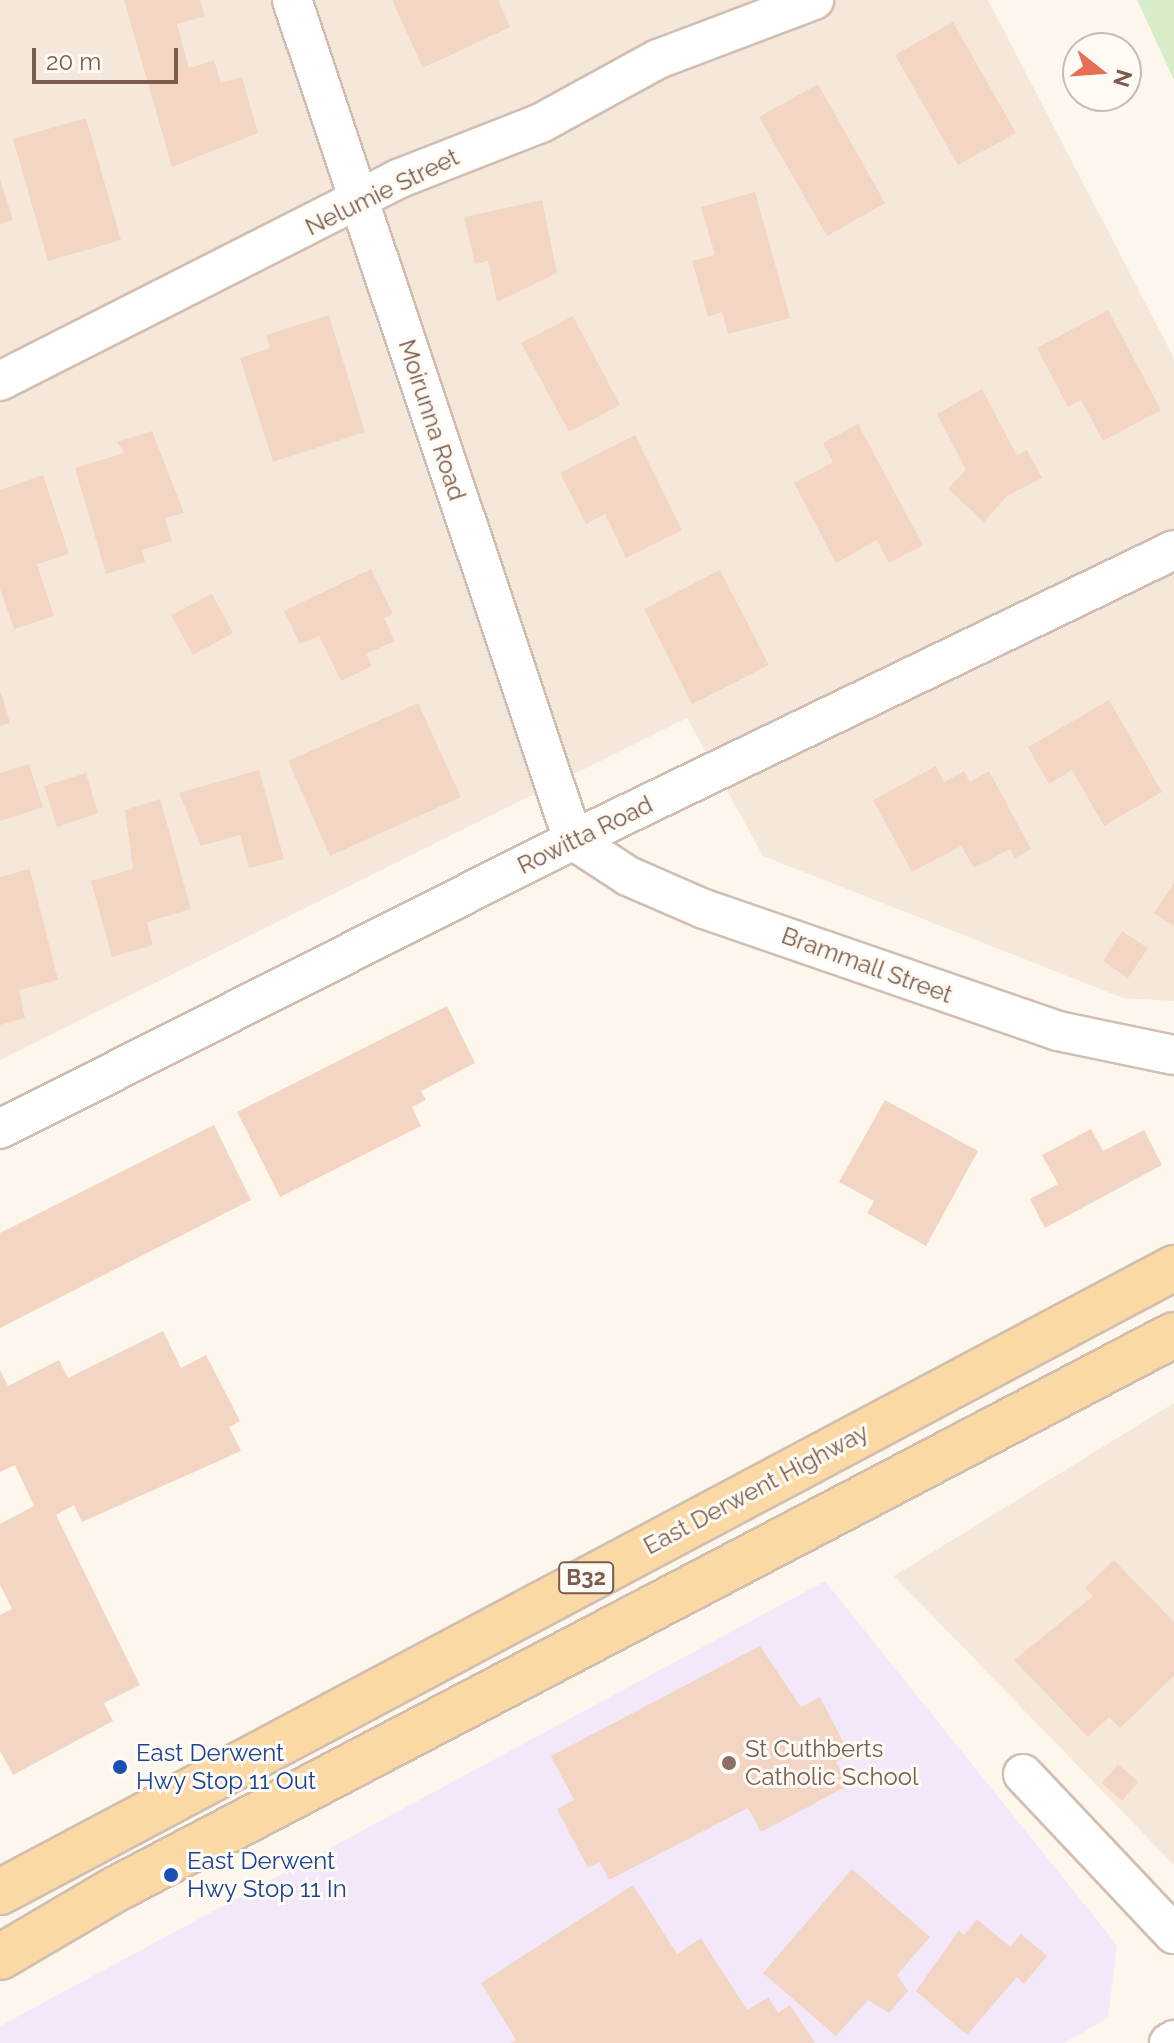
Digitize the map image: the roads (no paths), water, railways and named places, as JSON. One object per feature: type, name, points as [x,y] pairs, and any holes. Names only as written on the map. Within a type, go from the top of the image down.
[{"type":"main road","name":"East Derwent Highway","points":[[0,1892],[1174,1268]]},
{"type":"main road","name":"B32","points":[[0,1957],[116,1889],[1174,1335]]},
{"type":"street","name":"Moirunna Road","points":[[292,0],[573,840]]},
{"type":"street","name":"Nelumie Street","points":[[0,381],[359,201],[541,123],[658,59],[814,0]]},
{"type":"street","name":"Rowitta Road","points":[[0,1129],[573,840],[1174,550]]},
{"type":"street","name":"Brammall Street","points":[[573,840],[628,876],[704,909],[1058,1031],[1174,1055]]},
{"type":"street","points":[[1023,1774],[1174,1934]]},
{"type":"street","points":[[1169,2043],[1174,2040]]},
{"type":"place","name":"St Cuthberts Catholic School","points":[[729,1763]]},
{"type":"place","name":"East Derwent Hwy Stop 11 Out","points":[[120,1767]]},
{"type":"place","name":"East Derwent Hwy Stop 11 In","points":[[171,1875]]}]
